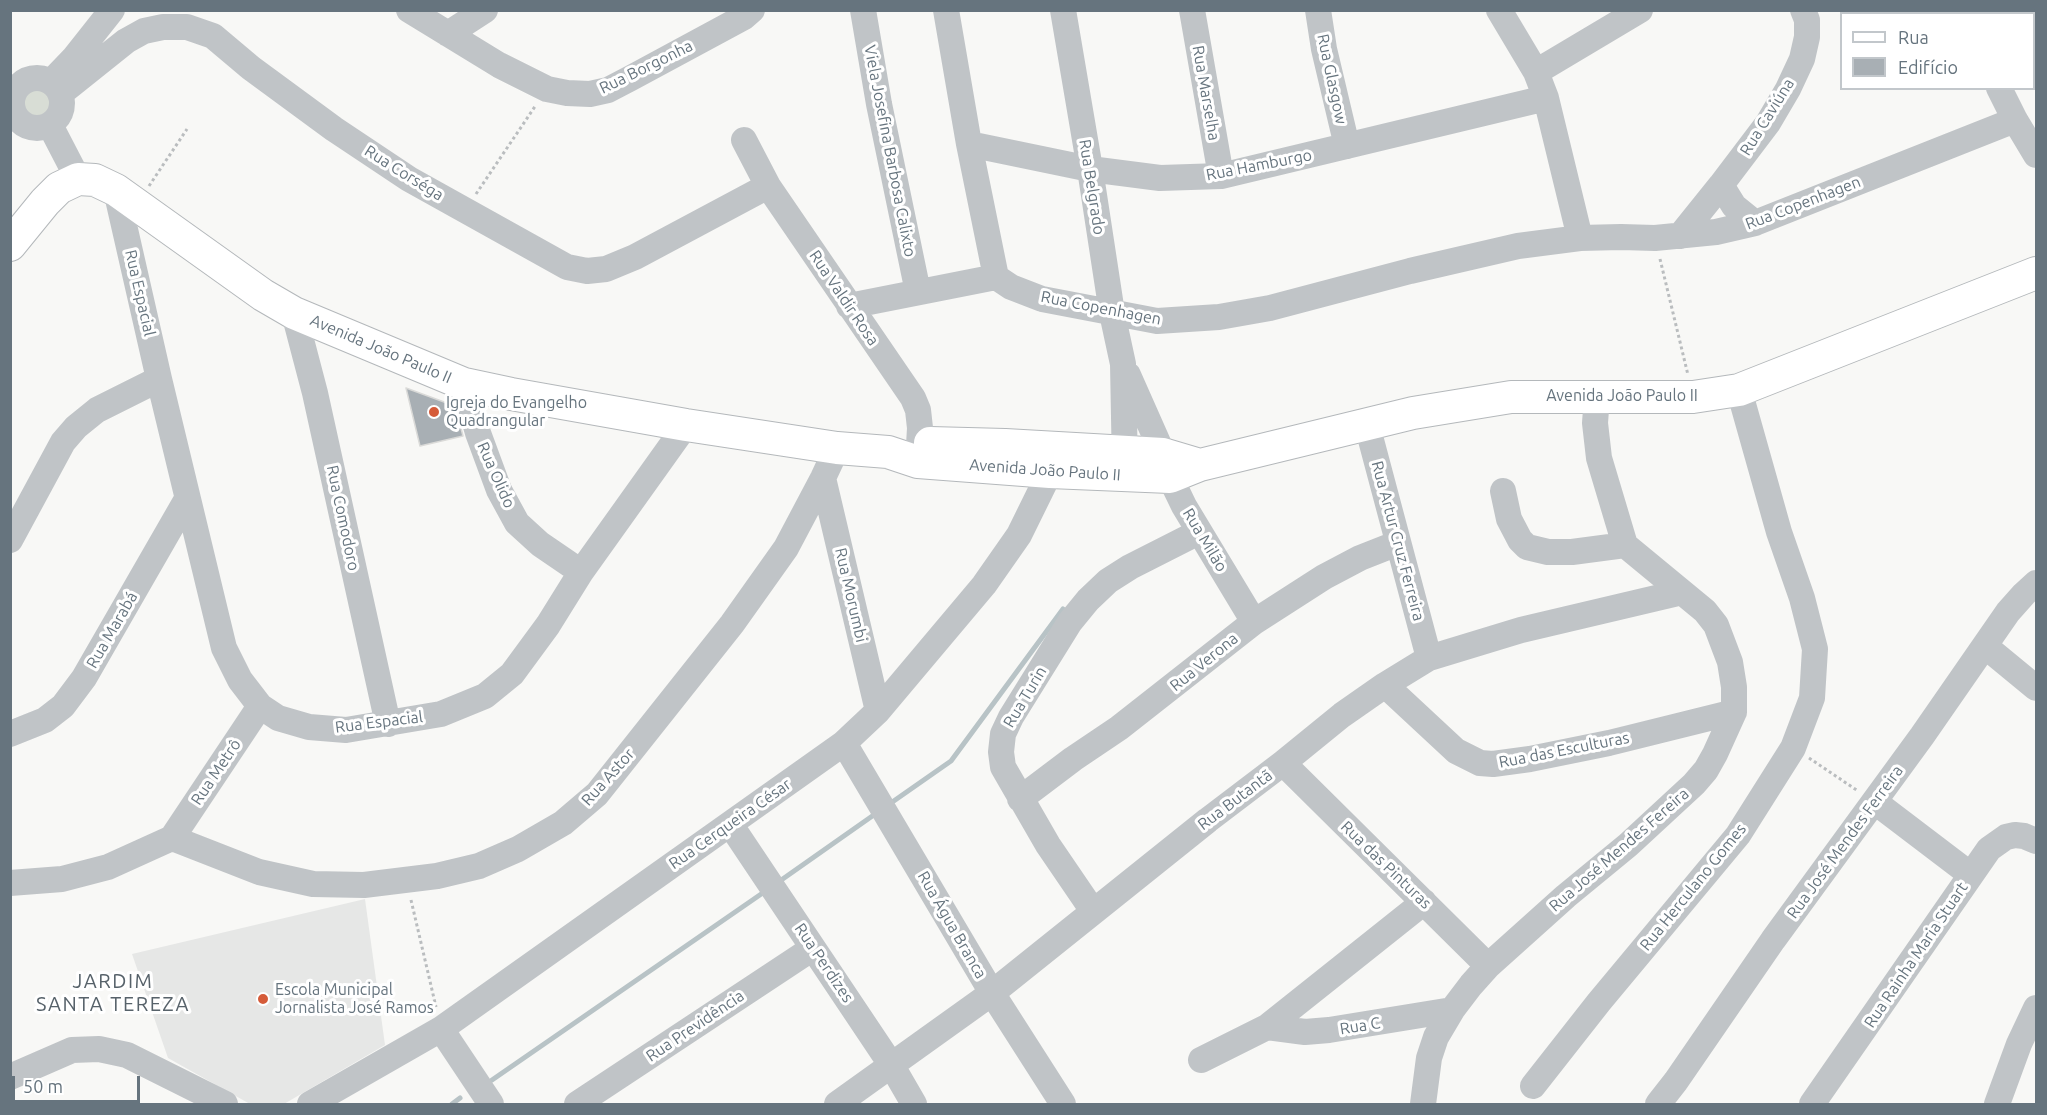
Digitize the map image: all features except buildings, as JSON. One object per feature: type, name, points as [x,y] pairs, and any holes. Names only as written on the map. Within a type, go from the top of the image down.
[{"type":"main road","name":"Avenida João Paulo II","points":[[78,178],[95,180],[126,197],[263,295],[294,313],[464,384],[686,425],[837,448],[1125,464],[1200,465],[1413,414],[1511,397],[1693,397],[1739,390],[1983,293],[2034,277]]},
{"type":"main road","points":[[10,245],[59,188],[78,178]]},
{"type":"street","points":[[56,88],[74,58],[112,10]]},
{"type":"street","name":"Rua Borgonha","points":[[409,10],[499,65],[547,89],[590,94],[608,90],[744,17],[752,10]]},
{"type":"street","points":[[448,34],[485,10]]},
{"type":"street","name":"Viela Josefina Barbosa Calixto","points":[[863,10],[879,104],[918,292]]},
{"type":"street","points":[[849,306],[996,276],[969,144],[946,10]]},
{"type":"street","name":"Rua Belgrado","points":[[1063,10],[1112,313],[1123,364],[1166,466]]},
{"type":"street","name":"Rua Marselha","points":[[1192,10],[1221,176]]},
{"type":"street","name":"Rua Glasgow","points":[[1318,10],[1324,50],[1347,146]]},
{"type":"street","points":[[1499,10],[1536,72],[1546,98],[1580,238]]},
{"type":"street","points":[[1536,72],[1640,10]]},
{"type":"street","name":"Rua Caviúna","points":[[1667,237],[1722,185],[1768,123],[1802,59],[1807,37],[1807,20],[1803,10]]},
{"type":"street","name":"Rua Corséga","points":[[56,88],[144,31],[163,27],[187,27],[213,36],[251,68],[334,129],[409,179],[567,267],[587,271],[606,269],[635,257],[768,186]]},
{"type":"street","points":[[38,78],[56,88],[62,108],[56,120],[50,125],[34,128],[15,126],[12,92],[30,79],[38,78]]},
{"type":"street","points":[[2000,90],[2015,120],[2037,155]]},
{"type":"street","name":"Rua Hamburgo","points":[[969,144],[1090,169],[1160,178],[1221,176],[1546,98]]},
{"type":"street","name":"Rua Copenhagen","points":[[996,276],[1011,287],[1042,298],[1112,313],[1157,321],[1219,317],[1270,308],[1485,253],[1551,241],[1580,238],[1667,237],[1716,232],[1755,223],[2015,120]]},
{"type":"street","points":[[50,125],[78,178]]},
{"type":"street","name":"Rua Valdir Rosa","points":[[744,140],[768,186],[913,398],[918,410],[919,452]]},
{"type":"street","points":[[1722,185],[1734,206],[1755,223]]},
{"type":"street","name":"Rua Espacial","points":[[126,197],[159,379],[224,648],[240,680],[260,706],[278,718],[309,727],[346,730],[441,714],[485,696],[512,674],[548,625],[581,572],[686,425]]},
{"type":"street","name":"Rua Comodoro","points":[[294,313],[315,393],[388,724]]},
{"type":"street","name":"Rua Belgrado","points":[[1123,364],[1125,464]]},
{"type":"street","points":[[10,540],[63,442],[76,427],[98,410],[159,379]]},
{"type":"street","name":"Rua Olido","points":[[464,384],[485,452],[500,490],[517,522],[540,544],[581,572]]},
{"type":"street","name":"Rua Herculano Gomes","points":[[1533,1086],[1599,1002],[1738,835],[1793,748],[1812,698],[1815,649],[1802,598],[1779,532],[1739,390]]},
{"type":"street","points":[[1503,491],[1509,519],[1520,540],[1527,547],[1548,552],[1572,552],[1625,545],[1599,458],[1594,423],[1597,396]]},
{"type":"street","name":"Rua Artur Cruz Ferreira","points":[[1367,425],[1429,658]]},
{"type":"street","name":"Rua Astor","points":[[172,838],[259,872],[313,884],[364,885],[437,876],[479,866],[518,849],[563,823],[597,794],[732,624],[786,549],[837,448]]},
{"type":"street","name":"Rua Cerqueira César","points":[[310,1104],[441,1029],[844,743],[878,711],[984,585],[1019,535],[1051,460]]},
{"type":"street","name":"Rua Milão","points":[[1166,466],[1199,532],[1254,622]]},
{"type":"street","name":"Rua Morumbi","points":[[823,478],[878,711]]},
{"type":"street","name":"Rua Marabá","points":[[10,734],[45,720],[63,706],[84,678],[188,499]]},
{"type":"street","name":"Rua Turin","points":[[1093,911],[1020,799],[1003,767],[1001,742],[1011,717],[1070,622],[1088,600],[1108,581],[1130,567],[1199,532]]},
{"type":"street","name":"Rua Verona","points":[[1020,799],[1127,722],[1254,622],[1324,577],[1360,558],[1398,543]]},
{"type":"street","name":"Rua José Mendes Fereira","points":[[1423,1104],[1429,1058],[1436,1037],[1452,1010],[1471,985],[1488,966],[1686,792],[1706,770],[1723,739],[1734,712],[1734,687],[1730,662],[1716,625],[1705,611],[1625,545]]},
{"type":"street","name":"Rua José Mendes Ferreira","points":[[1658,1104],[1678,1093],[1773,940],[1875,802],[1984,646],[2024,594],[2037,583]]},
{"type":"street","name":"Rua Butantã","points":[[837,1104],[992,993],[1342,715],[1429,658],[1521,630],[1682,592]]},
{"type":"street","points":[[1984,646],[2037,688]]},
{"type":"street","name":"Rua das Esculturas","points":[[1385,685],[1456,751],[1479,763],[1492,764],[1530,759],[1734,712]]},
{"type":"street","name":"Rua Metrô","points":[[172,838],[260,706]]},
{"type":"street","name":"Rua Água Branca","points":[[844,743],[992,993],[1063,1104]]},
{"type":"street","name":"Rua das Pinturas","points":[[1283,763],[1488,966]]},
{"type":"street","points":[[1875,802],[1971,875]]},
{"type":"street","name":"Rua Perdizes","points":[[730,824],[892,1066],[914,1104]]},
{"type":"street","name":"Rua Rainha Maria Stuart","points":[[1812,1104],[1989,849],[2006,837],[2016,835],[2037,841]]},
{"type":"street","points":[[10,883],[62,879],[108,867],[172,838]]},
{"type":"street","points":[[1201,1060],[1267,1027],[1424,902]]},
{"type":"street","name":"Rua Previdência","points":[[577,1104],[813,948]]},
{"type":"street","points":[[1997,1104],[2019,1044],[2037,1008]]},
{"type":"street","name":"Rua C","points":[[1267,1027],[1305,1032],[1329,1030],[1452,1010]]},
{"type":"street","points":[[441,1029],[491,1104]]},
{"type":"street","points":[[10,1077],[72,1050],[99,1049],[127,1055],[225,1104]]},
{"type":"path","points":[[465,210],[547,89]]},
{"type":"path","points":[[126,197],[188,129]]},
{"type":"path","points":[[1667,237],[1693,397]]},
{"type":"path","points":[[1793,748],[1875,802]]},
{"type":"path","points":[[406,881],[441,1029]]},
{"type":"shaded area","points":[[38,78],[46,79],[62,101],[62,108],[55,120],[35,128],[16,116],[12,103],[23,82]]},
{"type":"shaded area","name":"Escola Municipal Jornalista José Ramos","points":[[365,899],[385,1045],[284,1104],[250,1104],[168,1058],[132,954]]},
{"type":"waterway","points":[[888,805],[951,761],[1063,609]]},
{"type":"waterway","points":[[777,883],[878,812]]},
{"type":"waterway","points":[[492,1080],[767,890]]},
{"type":"waterway","points":[[452,1104],[460,1098]]},
{"type":"place","name":"Igreja do Evangelho Quadrangular","points":[[434,412]]},
{"type":"place","name":"Escola Municipal Jornalista José Ramos","points":[[263,999]]},
{"type":"district","name":"JARDIM SANTA TEREZA","points":[[113,992]]}]
